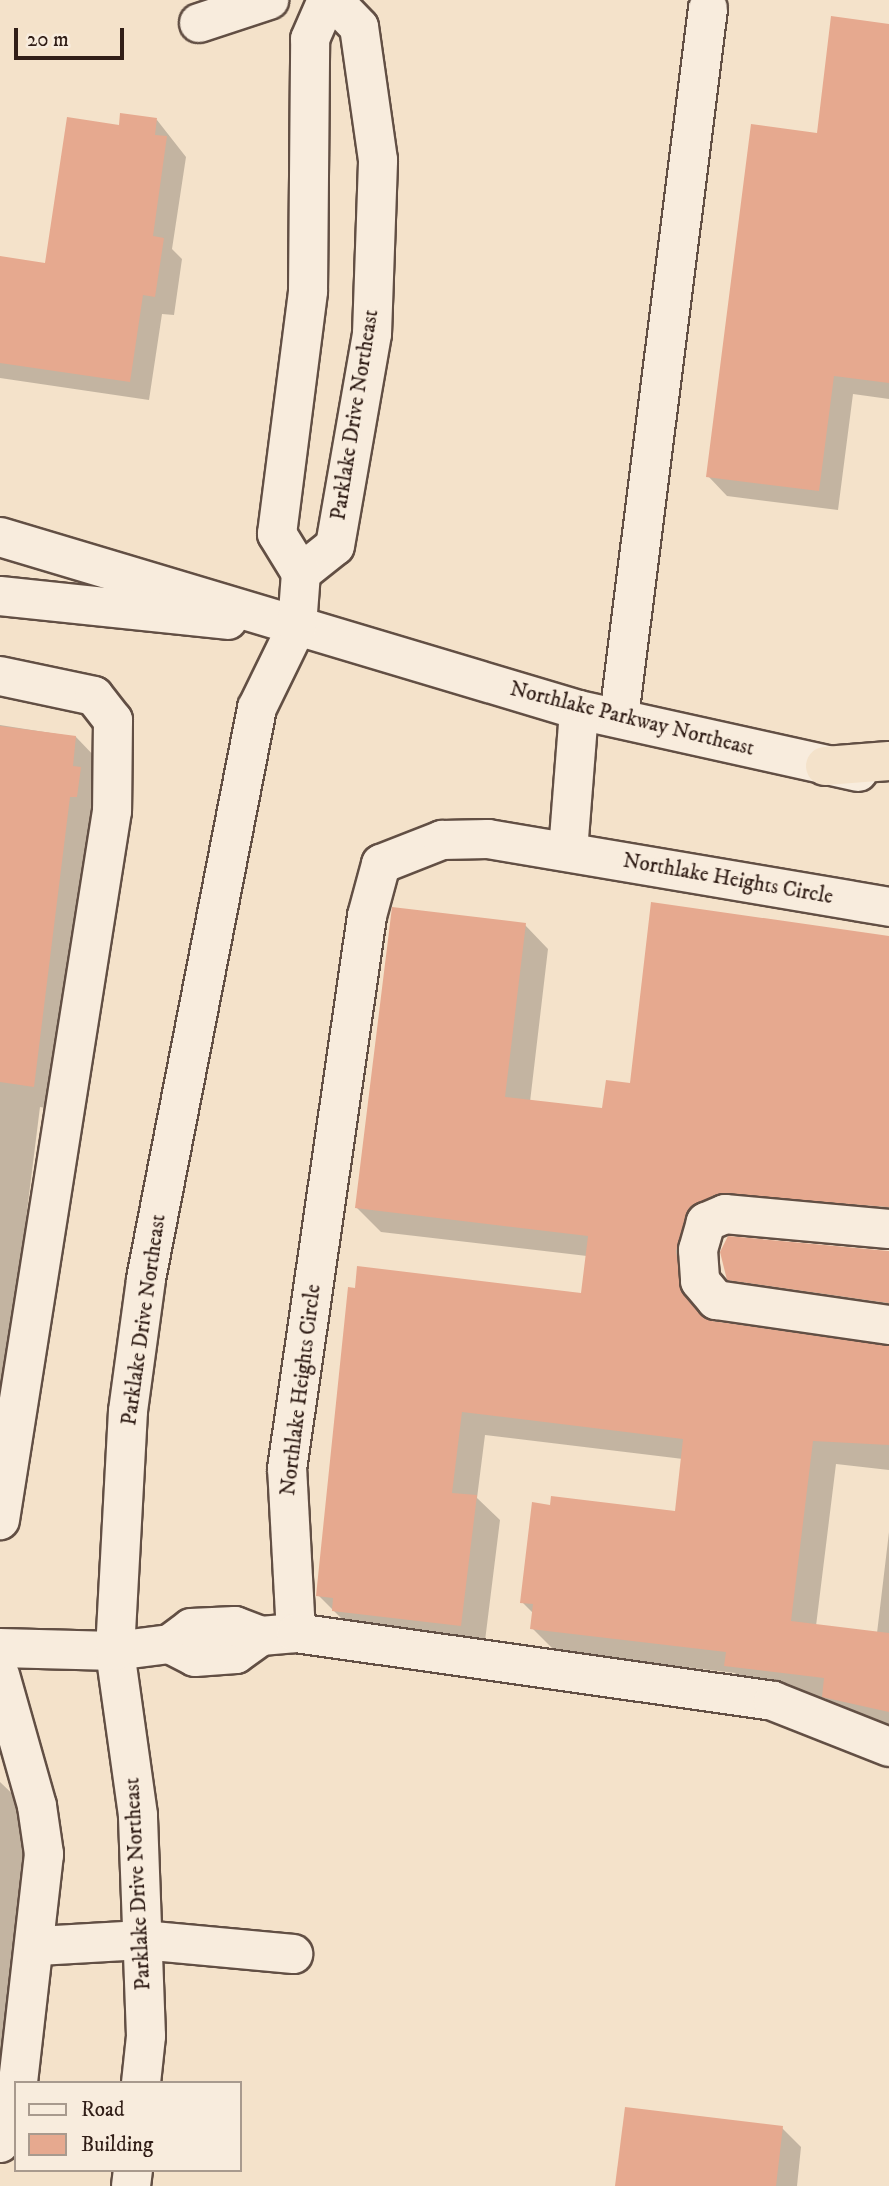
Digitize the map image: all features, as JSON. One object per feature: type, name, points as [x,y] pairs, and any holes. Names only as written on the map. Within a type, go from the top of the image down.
[{"type":"highway","points":[[825,766],[889,761]]},
{"type":"street","points":[[199,23],[269,0]]},
{"type":"street","points":[[300,573],[277,534],[308,291],[310,39],[327,0]]},
{"type":"street","name":"Parklake Drive Northeast","points":[[141,2081],[142,1940],[138,1815],[115,1651],[128,1411],[146,1279],[257,708],[297,626],[300,573],[335,546],[372,334],[378,160],[359,27],[333,0]]},
{"type":"street","points":[[619,717],[708,9]]},
{"type":"street","name":"Northlake Parkway Northeast","points":[[0,537],[579,710],[889,778]]},
{"type":"street","name":"Northlake Parkway Northeast","points":[[0,596],[297,626]]},
{"type":"street","points":[[0,676],[94,696],[113,720],[111,811],[0,1520]]},
{"type":"street","points":[[568,851],[579,710]]},
{"type":"street","name":"Northlake Heights Circle","points":[[279,1634],[286,1469],[367,916],[381,864],[442,840],[488,839],[889,907]]},
{"type":"street","points":[[889,1229],[725,1214],[706,1222],[698,1250],[700,1281],[716,1300],[889,1325]]},
{"type":"street","points":[[0,1648],[115,1651],[170,1644],[195,1657],[236,1654],[279,1634],[773,1701],[889,1746]]},
{"type":"street","points":[[0,1675],[37,1806],[44,1854],[38,1946],[18,2081]]},
{"type":"street","points":[[38,1946],[142,1940],[293,1954]]},
{"type":"street","points":[[0,2143],[14,2097]]},
{"type":"building","points":[[831,16],[889,24],[889,383],[834,376],[819,491],[706,477],[751,124],[817,133]]},
{"type":"building","points":[[120,113],[157,118],[155,135],[167,136],[153,236],[164,238],[155,297],[143,295],[130,382],[0,363],[0,256],[45,263],[67,117],[119,125]]},
{"type":"building","points":[[0,726],[76,736],[73,766],[81,767],[77,797],[70,797],[34,1087],[0,1082]]},
{"type":"building","points":[[651,902],[889,936],[889,1207],[717,1194],[689,1208],[676,1251],[683,1294],[712,1321],[889,1346],[889,1445],[813,1441],[791,1621],[889,1633],[889,1712],[822,1697],[824,1678],[724,1666],[726,1652],[530,1629],[533,1604],[520,1603],[532,1502],[550,1505],[551,1496],[675,1511],[683,1439],[462,1412],[452,1493],[477,1495],[461,1626],[332,1611],[333,1598],[316,1596],[348,1287],[355,1288],[357,1266],[581,1293],[588,1236],[355,1208],[392,907],[526,923],[505,1097],[602,1108],[606,1080],[630,1083]]},
{"type":"building","points":[[728,1236],[889,1251],[889,1303],[727,1280],[720,1252]]},
{"type":"building","points":[[625,2107],[783,2126],[776,2186],[615,2186]]}]
